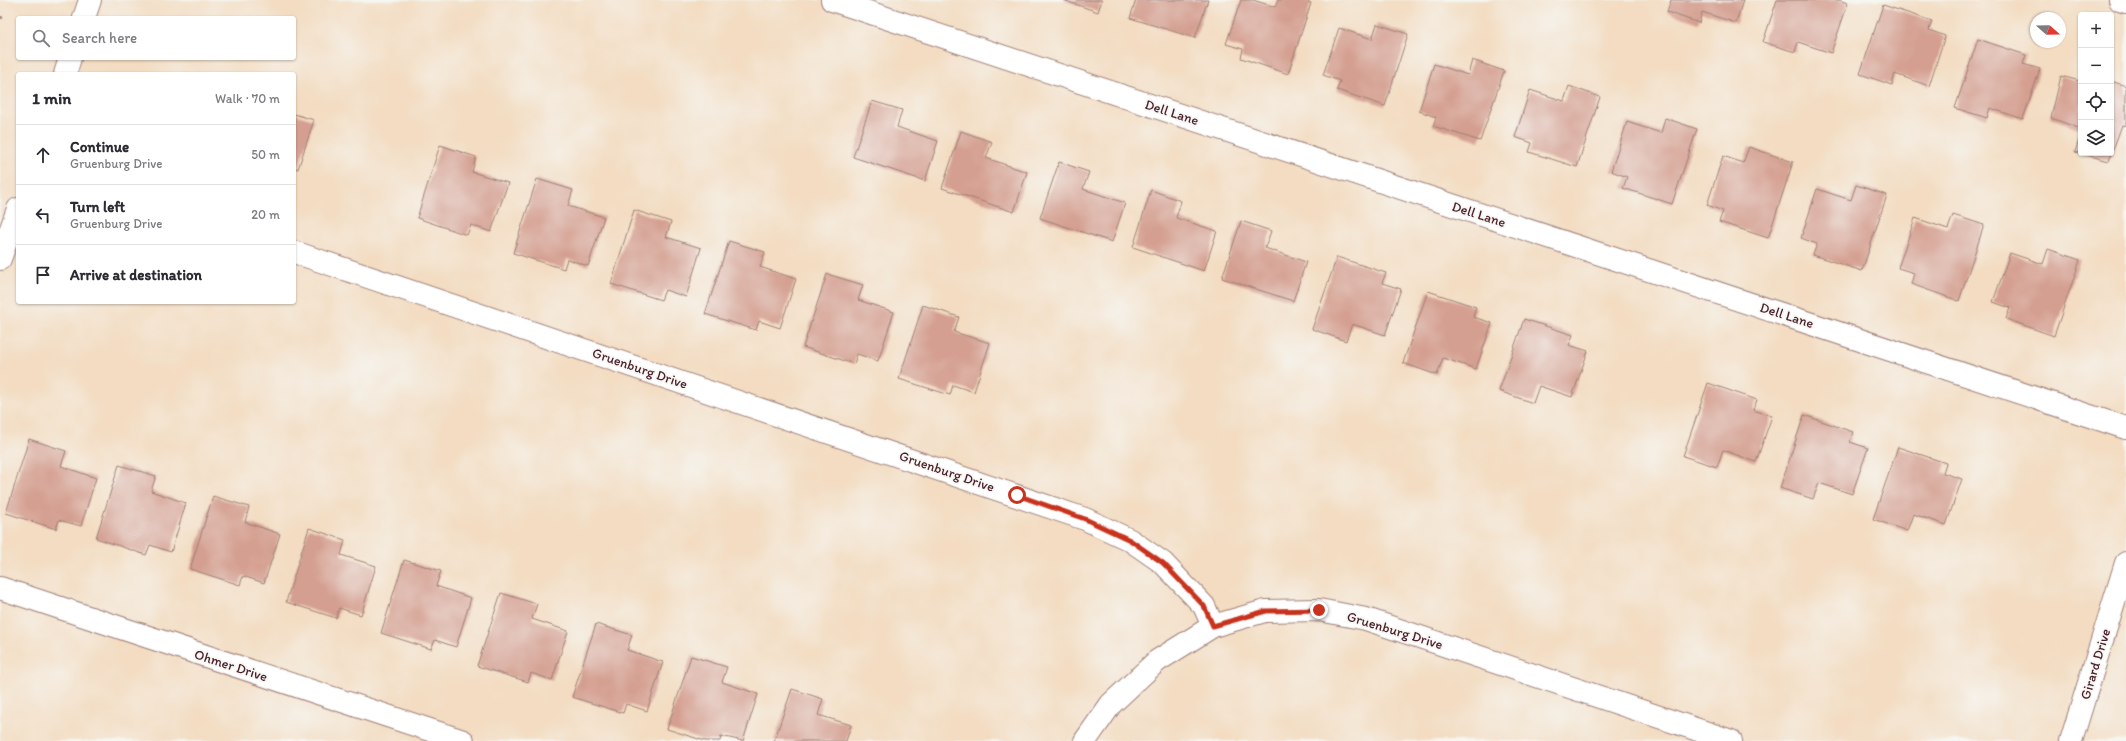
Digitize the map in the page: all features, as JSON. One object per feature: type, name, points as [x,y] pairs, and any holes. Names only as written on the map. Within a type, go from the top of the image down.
[{"type":"street","points":[[85,16],[90,0]]},
{"type":"street","name":"Dell Lane","points":[[832,0],[2126,428]]},
{"type":"street","points":[[2120,0],[2126,2]]},
{"type":"street","points":[[66,72],[69,60]]},
{"type":"street","points":[[0,259],[16,215]]},
{"type":"street","name":"Gruenburg Drive","points":[[296,253],[1085,519],[1130,540],[1163,563],[1204,606],[1213,626],[1266,611],[1319,610],[1366,619],[1730,741]]},
{"type":"street","name":"Girard Drive","points":[[2071,741],[2126,564]]},
{"type":"street","name":"Ohmer Drive","points":[[0,588],[463,741]]},
{"type":"street","points":[[1085,741],[1111,704],[1157,661],[1213,626]]},
{"type":"building","points":[[1063,0],[1102,0],[1098,12]]},
{"type":"building","points":[[1136,0],[1208,0],[1195,38],[1130,18]]},
{"type":"building","points":[[1241,0],[1253,0],[1275,7],[1278,0],[1303,0],[1311,3],[1288,74],[1241,58],[1243,49],[1226,44]]},
{"type":"building","points":[[1671,0],[1743,0],[1736,23],[1702,12],[1699,23],[1667,12]]},
{"type":"building","points":[[1777,0],[1838,0],[1848,3],[1831,53],[1798,42],[1795,52],[1763,42]]},
{"type":"building","points":[[1883,5],[1932,21],[1929,30],[1945,36],[1929,86],[1895,74],[1892,85],[1860,74]]},
{"type":"building","points":[[1377,24],[1408,34],[1385,106],[1337,90],[1340,81],[1323,75],[1339,28],[1372,39]]},
{"type":"building","points":[[1978,39],[2026,55],[2023,64],[2040,69],[2023,119],[1990,108],[1987,118],[1955,108]]},
{"type":"building","points":[[1472,60],[1504,71],[1480,141],[1433,126],[1436,117],[1419,111],[1434,64],[1468,75]]},
{"type":"building","points":[[2061,76],[2078,80],[2078,128],[2051,118]]},
{"type":"building","points":[[2114,82],[2126,86],[2126,126],[2122,125],[2114,147]]},
{"type":"building","points":[[1569,86],[1600,97],[1577,167],[1529,152],[1532,143],[1515,137],[1530,90],[1564,101]]},
{"type":"building","points":[[872,101],[902,110],[897,127],[938,141],[925,181],[853,157]]},
{"type":"building","points":[[296,115],[314,120],[298,169],[296,168]]},
{"type":"building","points":[[1665,118],[1697,129],[1672,204],[1623,188],[1627,177],[1611,171],[1627,122],[1661,133]]},
{"type":"building","points":[[961,131],[992,142],[986,158],[1027,172],[1014,212],[942,188]]},
{"type":"building","points":[[2078,142],[2078,153],[2075,152]]},
{"type":"building","points":[[440,145],[476,157],[472,172],[508,183],[491,232],[471,225],[467,235],[417,218]]},
{"type":"building","points":[[1749,147],[1793,162],[1768,238],[1719,222],[1723,211],[1707,205],[1723,156],[1743,163]]},
{"type":"building","points":[[2090,156],[2111,156],[2109,161]]},
{"type":"building","points":[[1059,162],[1089,172],[1083,189],[1125,203],[1112,242],[1040,218]]},
{"type":"building","points":[[537,179],[573,190],[568,206],[604,217],[588,266],[567,259],[564,269],[513,253]]},
{"type":"building","points":[[1856,185],[1887,195],[1862,271],[1813,255],[1817,244],[1801,238],[1817,189],[1851,200]]},
{"type":"building","points":[[1151,190],[1181,201],[1176,218],[1217,231],[1204,271],[1133,247]]},
{"type":"building","points":[[634,210],[671,222],[666,237],[701,248],[686,297],[665,290],[661,300],[611,284]]},
{"type":"building","points":[[1953,215],[1984,225],[1959,301],[1911,284],[1914,273],[1898,268],[1915,218],[1948,229]]},
{"type":"building","points":[[1241,221],[1271,231],[1265,248],[1306,262],[1293,301],[1222,278]]},
{"type":"building","points":[[729,241],[765,252],[760,267],[796,279],[780,328],[759,321],[756,330],[705,314]]},
{"type":"building","points":[[2048,249],[2080,260],[2054,336],[2006,319],[2010,308],[1993,302],[2010,253],[2043,264]]},
{"type":"building","points":[[1337,257],[1386,273],[1382,283],[1401,289],[1385,335],[1352,324],[1346,341],[1312,329]]},
{"type":"building","points":[[827,274],[863,285],[858,300],[894,312],[878,361],[857,354],[854,364],[803,347]]},
{"type":"building","points":[[1428,291],[1476,307],[1473,317],[1492,323],[1476,369],[1443,358],[1437,375],[1403,363]]},
{"type":"building","points":[[923,305],[959,317],[954,332],[990,343],[974,392],[953,385],[950,395],[899,379]]},
{"type":"building","points":[[1524,319],[1573,335],[1569,345],[1588,351],[1572,397],[1539,386],[1533,403],[1499,391]]},
{"type":"building","points":[[1708,383],[1757,400],[1753,410],[1772,416],[1756,462],[1723,450],[1717,467],[1683,456]]},
{"type":"building","points":[[1804,415],[1853,432],[1850,442],[1868,448],[1852,494],[1819,483],[1813,499],[1780,488]]},
{"type":"building","points":[[29,439],[66,451],[61,466],[96,478],[81,526],[59,520],[56,529],[6,513]]},
{"type":"building","points":[[1898,447],[1946,463],[1943,473],[1962,479],[1946,525],[1913,514],[1907,531],[1873,519]]},
{"type":"building","points":[[119,465],[156,476],[151,491],[186,503],[171,552],[150,545],[146,555],[96,538]]},
{"type":"building","points":[[213,496],[249,507],[245,522],[280,534],[264,583],[243,576],[240,585],[190,569]]},
{"type":"building","points":[[309,528],[345,540],[341,555],[376,566],[361,615],[339,608],[336,618],[286,602]]},
{"type":"building","points":[[404,560],[441,571],[436,586],[471,598],[456,647],[435,640],[431,649],[381,633]]},
{"type":"building","points":[[501,593],[537,604],[532,619],[568,631],[552,680],[531,673],[528,682],[477,666]]},
{"type":"building","points":[[596,624],[632,635],[627,650],[663,662],[647,711],[626,704],[623,713],[572,697]]},
{"type":"building","points":[[691,656],[727,667],[722,682],[758,694],[743,741],[721,736],[720,741],[705,741],[667,729]]},
{"type":"building","points":[[792,689],[823,699],[818,715],[851,725],[846,741],[774,741]]},
{"type":"route","points":[[1017,495],[1085,519],[1130,540],[1163,563],[1187,590],[1204,606],[1213,626],[1266,611],[1319,610]]}]
